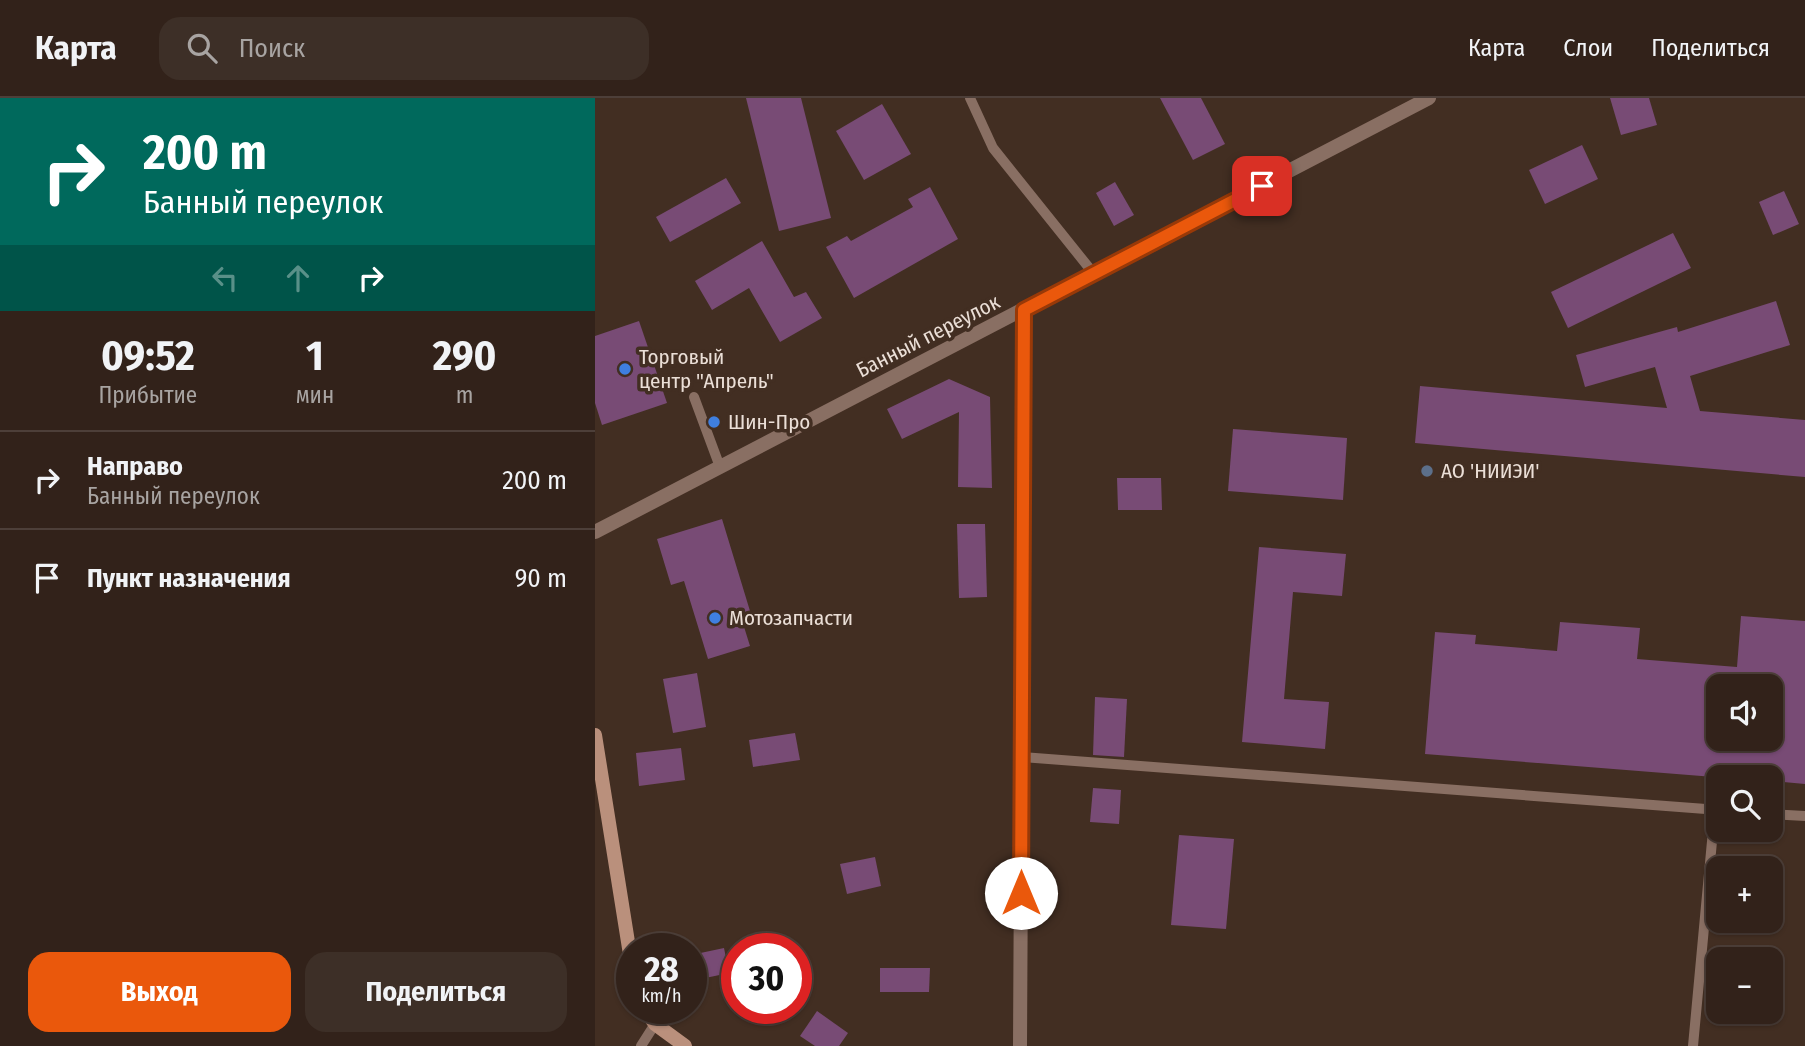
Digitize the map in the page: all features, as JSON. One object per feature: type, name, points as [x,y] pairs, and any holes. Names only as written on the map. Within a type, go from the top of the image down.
[{"type":"main road","points":[[595,735],[597,776],[626,933]]},
{"type":"main road","points":[[655,1024],[684,1046]]},
{"type":"street","name":"Банный переулок","points":[[595,532],[1430,98]]},
{"type":"street","points":[[1020,1046],[1024,310]]},
{"type":"lane","points":[[970,98],[993,148],[1094,274]]},
{"type":"lane","points":[[694,397],[720,467]]},
{"type":"lane","points":[[1022,757],[1706,808]]},
{"type":"lane","points":[[1783,815],[1805,816]]},
{"type":"lane","points":[[1693,1046],[1714,842]]},
{"type":"lane","points":[[641,1046],[655,1024]]},
{"type":"building","points":[[746,98],[801,98],[831,218],[779,231]]},
{"type":"building","points":[[1160,98],[1201,98],[1225,144],[1193,160]]},
{"type":"building","points":[[1610,98],[1649,98],[1657,125],[1621,135]]},
{"type":"building","points":[[882,104],[911,154],[864,180],[836,131]]},
{"type":"building","points":[[1582,145],[1598,179],[1545,204],[1529,170]]},
{"type":"building","points":[[726,178],[741,203],[670,242],[656,217]]},
{"type":"building","points":[[1115,182],[1134,215],[1114,226],[1096,193]]},
{"type":"building","points":[[930,187],[958,239],[854,298],[826,247],[847,236],[851,241],[913,207],[908,199]]},
{"type":"building","points":[[1784,191],[1799,224],[1773,235],[1759,202]]},
{"type":"building","points":[[1673,233],[1691,268],[1568,328],[1551,292]]},
{"type":"building","points":[[762,241],[794,297],[806,292],[822,318],[780,342],[749,288],[712,310],[695,281]]},
{"type":"building","points":[[1776,301],[1790,345],[1690,376],[1700,411],[1805,420],[1805,477],[1415,443],[1420,386],[1667,408],[1655,367],[1585,387],[1576,355],[1677,327],[1678,332]]},
{"type":"building","name":"Торговый центр \"Апрель\"","points":[[639,321],[667,403],[602,425],[595,403],[595,336]]},
{"type":"building","points":[[949,379],[990,397],[992,488],[958,487],[959,412],[902,439],[887,409]]},
{"type":"building","points":[[1233,429],[1347,438],[1343,500],[1228,491]]},
{"type":"building","points":[[1117,478],[1161,478],[1162,510],[1118,510]]},
{"type":"building","points":[[722,519],[750,611],[740,614],[750,646],[708,659],[684,581],[671,585],[657,539]]},
{"type":"building","points":[[957,524],[985,524],[987,597],[959,598]]},
{"type":"building","points":[[1259,547],[1346,554],[1342,596],[1293,592],[1284,699],[1329,702],[1325,749],[1242,742]]},
{"type":"building","points":[[1741,616],[1805,621],[1805,784],[1783,782],[1783,765],[1706,765],[1706,776],[1425,754],[1435,632],[1476,635],[1475,644],[1557,651],[1560,622],[1640,628],[1637,659],[1737,667]]},
{"type":"building","points":[[697,673],[706,727],[673,733],[663,679]]},
{"type":"building","points":[[1095,697],[1127,699],[1124,757],[1093,755]]},
{"type":"building","points":[[795,733],[800,760],[753,767],[749,740]]},
{"type":"building","points":[[681,748],[685,780],[639,786],[636,753]]},
{"type":"building","points":[[1093,788],[1121,790],[1119,824],[1090,822]]},
{"type":"building","points":[[1179,835],[1234,839],[1226,929],[1171,925]]},
{"type":"building","points":[[875,857],[881,886],[847,894],[840,864]]},
{"type":"building","points":[[721,949],[721,975],[707,978],[707,952]]},
{"type":"building","points":[[880,968],[930,968],[929,992],[880,992]]},
{"type":"building","points":[[817,1011],[848,1033],[839,1046],[815,1046],[800,1036],[808,1024],[812,1024]]},
{"type":"place","name":"Торговый центр \"Апрель\"","points":[[625,369]]},
{"type":"place","name":"Шин-Про","points":[[714,422]]},
{"type":"place","name":"АО 'НИИЭИ'","points":[[1427,471]]},
{"type":"place","name":"Мотозапчасти","points":[[715,618]]},
{"type":"route","points":[[1021,893],[1024,310],[1262,186]]}]
